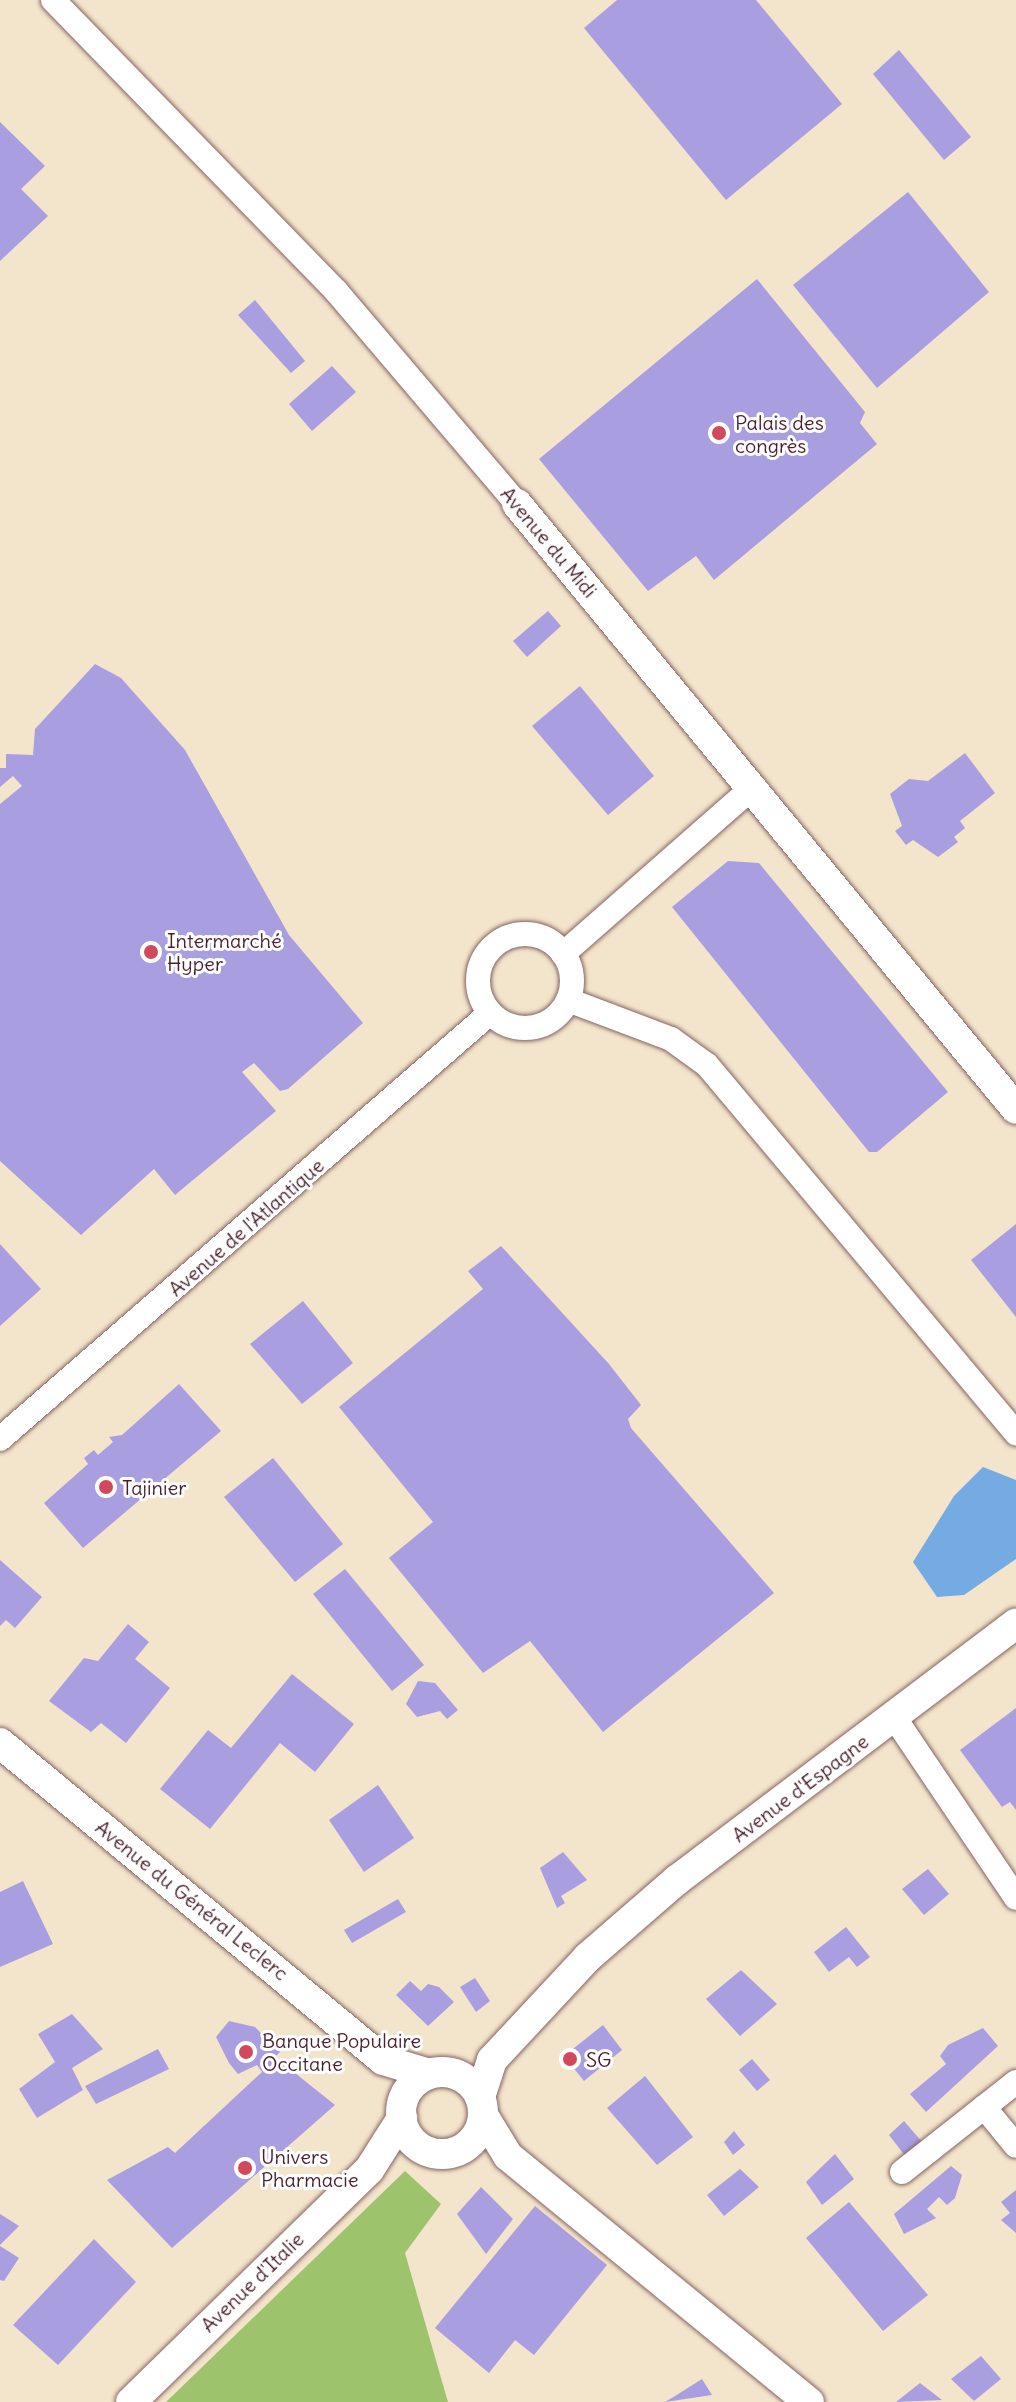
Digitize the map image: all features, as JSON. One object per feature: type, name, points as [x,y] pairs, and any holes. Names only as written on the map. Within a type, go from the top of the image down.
[{"type":"street","name":"Avenue du Midi","points":[[53,0],[336,291],[517,504],[1016,1109]]},
{"type":"street","points":[[563,954],[751,789]]},
{"type":"street","points":[[530,935],[563,954],[572,976],[568,1000],[532,1028],[490,1013],[478,987],[492,948],[530,935]]},
{"type":"street","points":[[568,1000],[693,1052],[1016,1433]]},
{"type":"street","name":"Avenue de l'Atlantique","points":[[0,1439],[490,1013]]},
{"type":"street","name":"Avenue d'Espagne","points":[[520,2027],[588,1957],[1016,1624]]},
{"type":"street","points":[[894,1717],[1016,1898]]},
{"type":"street","name":"Avenue du Général Leclerc","points":[[0,1743],[383,2060],[436,2073]]},
{"type":"street","points":[[508,2156],[443,2151],[408,2135],[403,2107],[436,2073],[486,2055],[520,2027]]},
{"type":"street","points":[[374,2163],[443,2151],[472,2140],[492,2060],[520,2027]]},
{"type":"street","name":"Avenue du Général Leclerc","points":[[383,2060],[403,2107]]},
{"type":"street","points":[[436,2073],[465,2079],[508,2156],[809,2402]]},
{"type":"street","points":[[902,2172],[1016,2082]]},
{"type":"street","name":"Avenue d'Italie","points":[[131,2402],[374,2163],[403,2107]]},
{"type":"street","points":[[984,2107],[1016,2146]]},
{"type":"green space","points":[[405,2171],[441,2204],[405,2253],[448,2402],[166,2402]]},
{"type":"water","points":[[983,1467],[1016,1480],[1016,1559],[964,1595],[937,1597],[913,1562],[954,1496]]},
{"type":"building","points":[[617,0],[756,0],[842,104],[726,200],[584,28]]},
{"type":"building","points":[[899,50],[971,137],[944,160],[873,74]]},
{"type":"building","points":[[0,122],[45,166],[21,189],[48,216],[0,261]]},
{"type":"building","points":[[908,192],[989,292],[877,388],[793,285]]},
{"type":"building","name":"Palais des congrès","points":[[757,279],[865,412],[860,423],[877,444],[714,580],[696,556],[648,591],[539,459]]},
{"type":"building","points":[[255,300],[305,361],[291,373],[238,315]]},
{"type":"building","points":[[332,366],[356,392],[312,431],[289,404]]},
{"type":"building","points":[[548,611],[561,626],[527,657],[513,641]]},
{"type":"building","name":"Intermarché Hyper","points":[[95,664],[121,678],[185,750],[289,935],[363,1023],[288,1089],[280,1091],[254,1063],[242,1072],[276,1111],[175,1195],[154,1169],[81,1235],[0,1161],[0,804],[22,786],[13,776],[0,787],[0,768],[6,768],[6,754],[33,755],[35,729]]},
{"type":"building","points":[[580,686],[654,776],[608,815],[532,726]]},
{"type":"building","points":[[965,753],[995,793],[960,821],[965,828],[954,837],[958,842],[938,857],[913,840],[906,845],[895,831],[902,826],[890,794],[909,779],[928,781]]},
{"type":"building","points":[[728,861],[759,863],[948,1092],[877,1152],[869,1152],[672,907]]},
{"type":"building","points":[[1016,1224],[1016,1317],[971,1260]]},
{"type":"building","points":[[0,1244],[41,1289],[0,1326]]},
{"type":"building","points":[[501,1246],[609,1364],[641,1405],[628,1419],[631,1428],[774,1593],[603,1732],[530,1641],[483,1673],[389,1558],[433,1522],[339,1407],[483,1289],[468,1271]]},
{"type":"building","points":[[303,1301],[353,1363],[302,1404],[250,1344]]},
{"type":"building","points":[[179,1384],[221,1431],[83,1548],[44,1503],[88,1464],[84,1458],[94,1450],[98,1455],[113,1442],[109,1437],[122,1435]]},
{"type":"building","points":[[273,1458],[343,1544],[295,1582],[224,1497]]},
{"type":"building","points":[[0,1560],[42,1597],[15,1628],[6,1620],[0,1626]]},
{"type":"building","points":[[345,1569],[424,1665],[392,1691],[313,1594]]},
{"type":"building","points":[[128,1624],[149,1642],[135,1659],[170,1688],[126,1743],[101,1723],[91,1732],[49,1701],[84,1658],[98,1661]]},
{"type":"building","points":[[292,1674],[354,1724],[315,1772],[280,1743],[210,1829],[160,1789],[208,1730],[231,1748]]},
{"type":"building","points":[[418,1681],[435,1683],[458,1710],[447,1719],[440,1711],[417,1717],[406,1704]]},
{"type":"building","points":[[1016,1708],[1016,1810],[1010,1802],[1002,1807],[960,1750]]},
{"type":"building","points":[[378,1785],[414,1838],[364,1872],[329,1820]]},
{"type":"building","points":[[563,1852],[587,1880],[561,1896],[565,1903],[557,1908],[540,1868]]},
{"type":"building","points":[[928,1869],[949,1894],[924,1915],[902,1889]]},
{"type":"building","points":[[23,1881],[53,1944],[0,1967],[0,1892]]},
{"type":"building","points":[[398,1899],[406,1912],[352,1943],[344,1930]]},
{"type":"building","points":[[846,1927],[870,1957],[857,1967],[849,1957],[829,1972],[814,1952]]},
{"type":"building","points":[[741,1970],[777,2004],[740,2036],[706,1999]]},
{"type":"building","points":[[475,1978],[490,2001],[476,2012],[460,1987]]},
{"type":"building","points":[[410,1981],[421,1991],[428,1984],[439,1987],[454,2002],[428,2026],[396,1995]]},
{"type":"building","points":[[72,2014],[103,2049],[72,2068],[83,2090],[37,2118],[19,2089],[55,2062],[38,2034]]},
{"type":"building","points":[[229,2021],[255,2027],[280,2052],[275,2057],[335,2105],[172,2248],[107,2180],[168,2147],[175,2153],[262,2072],[257,2065],[238,2074],[229,2063],[216,2037]]},
{"type":"building","points":[[603,2025],[622,2050],[584,2081],[564,2056]]},
{"type":"building","points":[[983,2028],[998,2046],[926,2112],[910,2094],[946,2064],[940,2056],[948,2045]]},
{"type":"building","points":[[158,2049],[169,2069],[96,2104],[85,2086]]},
{"type":"building","points":[[752,2059],[770,2080],[757,2091],[739,2070]]},
{"type":"building","points":[[645,2076],[693,2137],[657,2165],[607,2108]]},
{"type":"building","points":[[904,2121],[923,2143],[906,2157],[889,2135]]},
{"type":"building","points":[[734,2131],[745,2145],[733,2155],[724,2142]]},
{"type":"building","points":[[835,2154],[854,2179],[822,2205],[806,2182]]},
{"type":"building","points":[[951,2166],[962,2175],[955,2198],[947,2205],[939,2197],[927,2209],[936,2218],[904,2234],[894,2214]]},
{"type":"building","points":[[740,2169],[759,2187],[724,2216],[707,2195]]},
{"type":"building","points":[[481,2187],[513,2219],[486,2254],[457,2214]]},
{"type":"building","points":[[1016,2190],[1016,2233],[1001,2220],[1010,2213],[1001,2202]]},
{"type":"building","points":[[849,2202],[928,2295],[883,2331],[806,2238]]},
{"type":"building","points":[[535,2206],[607,2265],[534,2355],[515,2340],[489,2373],[435,2328]]},
{"type":"building","points":[[0,2214],[19,2226],[0,2245]]},
{"type":"building","points":[[94,2239],[136,2282],[58,2365],[13,2325]]},
{"type":"building","points":[[0,2246],[19,2258],[4,2281],[0,2280]]},
{"type":"building","points":[[981,2356],[1001,2379],[974,2401],[951,2379]]},
{"type":"building","points":[[702,2379],[712,2395],[665,2402],[675,2396]]},
{"type":"building","points":[[920,2383],[942,2400],[896,2402]]},
{"type":"place","name":"Palais des congrès","points":[[719,433]]},
{"type":"place","name":"Intermarché Hyper","points":[[151,952]]},
{"type":"place","name":"Tajinier","points":[[106,1487]]},
{"type":"place","name":"Banque Populaire Occitane","points":[[246,2052]]},
{"type":"place","name":"SG","points":[[570,2059]]},
{"type":"place","name":"Univers Pharmacie","points":[[245,2168]]}]
